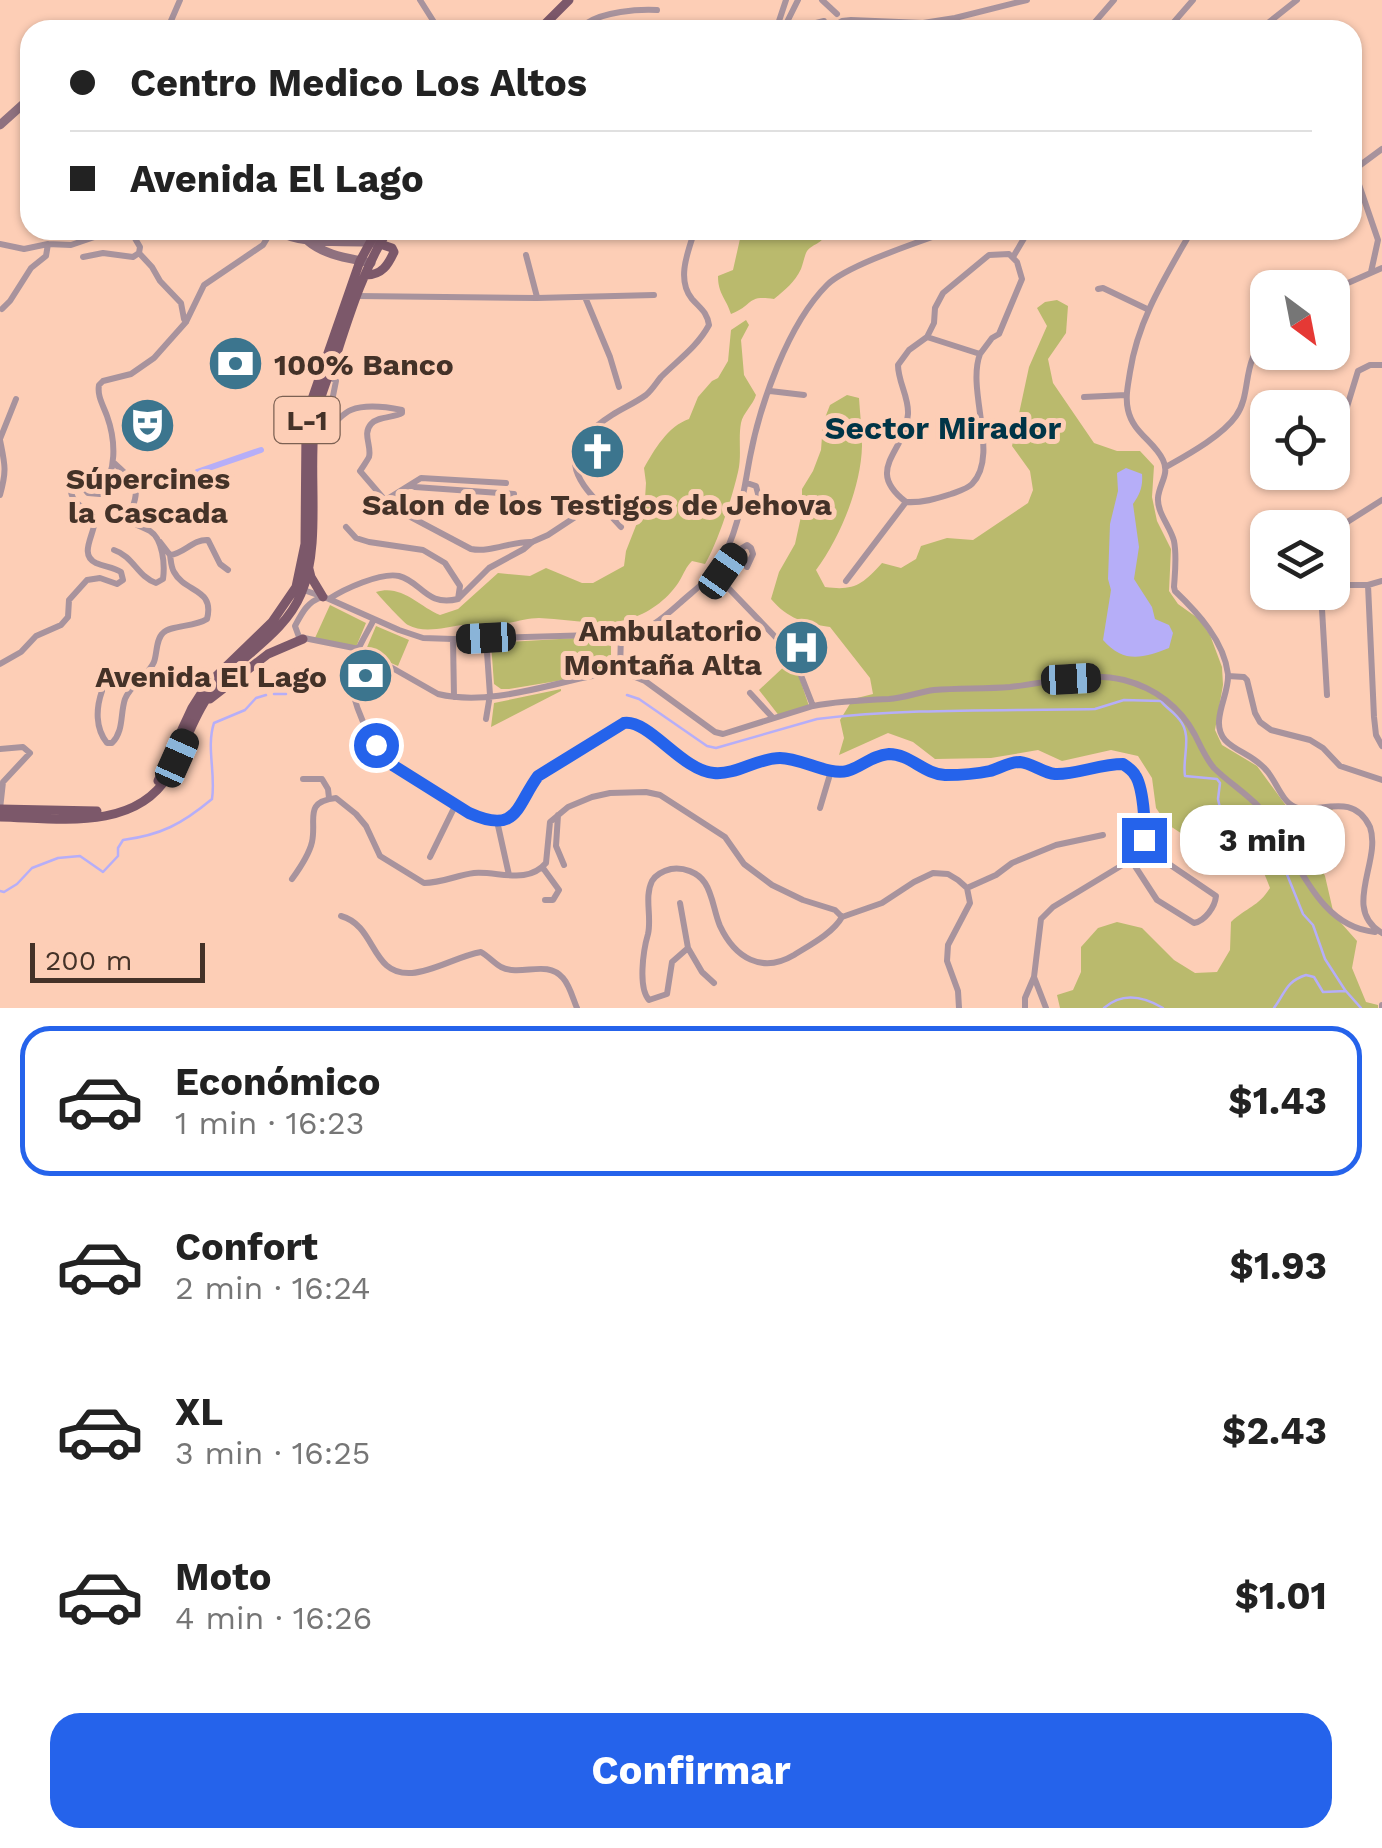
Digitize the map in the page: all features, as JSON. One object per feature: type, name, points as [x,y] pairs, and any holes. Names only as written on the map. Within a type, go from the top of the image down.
[{"type":"main road","points":[[550,20],[573,0]]},
{"type":"main road","points":[[556,20],[573,0]]},
{"type":"main road","name":"L-1","points":[[326,598],[305,567],[308,415],[317,378],[352,283],[366,262],[373,240]]},
{"type":"main road","points":[[366,275],[384,269],[394,252],[378,240]]},
{"type":"main road","name":"L-1","points":[[0,817],[86,819],[109,816],[142,803],[169,775],[204,703],[222,679],[282,623],[298,602],[312,543],[314,424],[366,275],[366,262]]},
{"type":"main road","points":[[300,588],[305,608]]},
{"type":"main road","name":"L-1","points":[[0,808],[101,811],[126,804],[149,790],[162,774],[206,686],[272,622],[300,588]]},
{"type":"main road","points":[[204,703],[268,654],[303,639]]},
{"type":"street","points":[[822,0],[838,14]]},
{"type":"street","points":[[943,20],[1027,0]]},
{"type":"street","points":[[1097,20],[1114,0]]},
{"type":"street","points":[[1176,20],[1193,0]]},
{"type":"street","points":[[1272,20],[1297,0]]},
{"type":"street","points":[[592,20],[657,10]]},
{"type":"street","points":[[0,125],[20,107]]},
{"type":"street","points":[[1362,194],[1378,240],[1371,272]]},
{"type":"street","points":[[0,244],[28,249],[86,240]]},
{"type":"street","points":[[136,240],[139,253],[181,303],[186,322]]},
{"type":"street","points":[[0,664],[21,652],[36,636],[61,625],[68,617],[69,600],[87,580],[100,578],[116,584],[123,580],[121,572],[90,558],[87,552],[96,526],[95,516],[80,509],[70,494],[71,482],[76,479],[88,493],[100,494],[114,462],[112,428],[96,389],[103,382],[137,371],[174,338],[204,284],[267,240]]},
{"type":"street","points":[[307,240],[336,256],[366,262]]},
{"type":"street","points":[[332,240],[336,256],[348,267],[352,283]]},
{"type":"street","points":[[621,527],[581,485],[574,464],[579,446],[600,423],[650,391],[696,345],[709,326],[708,316],[684,285],[691,240]]},
{"type":"street","points":[[300,588],[410,634],[453,640],[621,634],[639,632],[662,620],[716,570],[736,524],[754,438],[790,338],[824,288],[834,278],[927,240]]},
{"type":"street","points":[[1012,256],[1024,240]]},
{"type":"street","points":[[1186,240],[1148,309],[1136,341],[1126,396],[1137,430],[1162,457],[1166,468],[1157,499],[1176,551],[1174,588],[1205,621],[1226,667],[1228,676],[1218,722],[1221,736],[1265,768],[1289,804],[1306,809],[1339,805],[1358,813],[1371,828],[1373,853],[1364,906],[1367,920],[1382,932]]},
{"type":"street","points":[[2,309],[31,268],[46,256],[48,244]]},
{"type":"street","points":[[83,257],[133,257],[139,253]]},
{"type":"street","points":[[526,255],[538,298]]},
{"type":"street","points":[[989,255],[1012,256],[1020,271],[1020,284],[999,334],[992,338],[976,364],[984,456],[978,476],[968,488],[958,492],[926,502],[906,502],[886,480],[908,417],[898,366],[909,350],[926,337],[943,293],[989,255]]},
{"type":"street","points":[[1350,282],[1382,268]]},
{"type":"street","points":[[1098,289],[1148,309]]},
{"type":"street","points":[[357,296],[654,295]]},
{"type":"street","points":[[586,297],[619,386]]},
{"type":"street","points":[[926,337],[980,354]]},
{"type":"street","points":[[1166,468],[1220,432],[1238,414],[1250,360]]},
{"type":"street","points":[[1350,397],[1358,371],[1382,365]]},
{"type":"street","points":[[328,376],[336,381],[328,421],[331,424],[360,408],[402,410],[397,417],[376,420],[367,437],[370,454],[360,471],[383,501],[471,548],[482,551],[532,542]]},
{"type":"street","points":[[770,392],[804,395]]},
{"type":"street","points":[[1084,397],[1126,396]]},
{"type":"street","points":[[0,495],[6,463],[0,440],[16,399]]},
{"type":"street","points":[[102,691],[98,704],[100,732],[107,743],[112,743],[120,732],[126,697],[152,667],[163,632],[207,619],[209,607],[202,594],[177,577],[170,555],[154,533],[134,525],[129,518],[136,503],[137,487],[114,462]]},
{"type":"street","points":[[383,501],[422,478],[506,484]]},
{"type":"street","points":[[747,483],[756,486],[762,509],[783,513]]},
{"type":"street","points":[[410,485],[514,494]]},
{"type":"street","points":[[1350,520],[1382,500]]},
{"type":"street","points":[[598,502],[489,568],[458,599],[438,600],[400,576],[380,577],[312,601],[295,626],[296,632],[303,639],[359,649],[438,694],[454,696],[490,695],[620,671],[645,681],[715,732],[731,733],[812,706],[934,690],[1012,687],[1071,679],[1124,680],[1160,695],[1178,710],[1211,766],[1270,820],[1324,907],[1346,923],[1365,931],[1382,932]]},
{"type":"street","points":[[846,580],[906,502]]},
{"type":"street","points":[[346,527],[356,538],[423,550],[444,563],[460,586],[458,599]]},
{"type":"street","points":[[170,555],[204,539],[228,570]]},
{"type":"street","points":[[114,550],[156,583],[164,574],[159,541]]},
{"type":"street","points":[[716,570],[723,571],[737,552],[747,546],[753,554],[747,568]]},
{"type":"street","points":[[716,570],[795,660],[812,706]]},
{"type":"street","points":[[1350,585],[1382,581]]},
{"type":"street","points":[[1368,585],[1374,717],[1382,746]]},
{"type":"street","points":[[1322,610],[1327,695]]},
{"type":"street","points":[[374,619],[352,669],[360,716],[369,733],[394,766],[481,818],[498,821],[510,816],[520,808],[538,776],[630,722],[714,773],[777,758],[846,772],[888,754],[943,775],[988,771],[1024,762],[1059,774],[1123,764],[1137,776],[1140,786],[1145,829],[1142,845],[1130,860],[1046,912],[1025,1008]]},
{"type":"street","points":[[620,671],[621,634]]},
{"type":"street","points":[[486,638],[490,695],[486,719]]},
{"type":"street","points":[[453,640],[454,696]]},
{"type":"street","points":[[1228,676],[1247,680],[1254,713],[1271,730],[1310,740],[1340,766],[1382,780]]},
{"type":"street","points":[[750,693],[773,718]]},
{"type":"street","points":[[0,749],[23,747],[30,753],[4,782],[0,808]]},
{"type":"street","points":[[820,808],[831,771]]},
{"type":"street","points":[[303,779],[322,779],[329,798]]},
{"type":"street","points":[[292,879],[312,846],[314,807],[329,798],[336,798],[356,814],[380,856],[424,883],[478,872],[526,875],[546,863],[550,822],[558,814],[592,797],[646,792],[660,795],[718,832],[744,864],[772,885],[835,910],[842,917]]},
{"type":"street","points":[[430,857],[456,804]]},
{"type":"street","points":[[558,814],[556,846],[564,865]]},
{"type":"street","points":[[498,821],[509,875]]},
{"type":"street","points":[[967,888],[1056,845],[1102,836]]},
{"type":"street","points":[[1130,860],[1157,900],[1194,924],[1204,918],[1216,896],[1142,845]]},
{"type":"street","points":[[543,868],[559,890],[553,900],[545,900]]},
{"type":"street","points":[[688,948],[672,962],[667,994],[645,1002],[643,954],[650,924],[649,895],[653,880],[665,871],[684,870],[701,878],[721,928],[746,958],[758,964],[792,956],[832,929],[842,917],[882,903],[914,882],[934,873],[948,874],[967,888],[970,903],[949,942],[947,961],[960,1008]]},
{"type":"street","points":[[680,903],[688,948],[702,972],[714,983]]},
{"type":"street","points":[[340,916],[361,927],[380,960],[395,970],[415,972],[481,952],[502,967],[522,971],[550,969],[563,977],[577,1008]]},
{"type":"street","points":[[1034,977],[1046,1008]]},
{"type":"shaded area","points":[[740,240],[821,240],[806,253],[793,282],[774,299],[754,300],[731,314],[718,276],[733,270]]},
{"type":"shaded area","points":[[1057,300],[1068,306],[1066,333],[1048,359],[1053,383],[1094,443],[1117,451],[1140,451],[1154,466],[1152,497],[1157,521],[1171,549],[1169,591],[1178,604],[1199,619],[1210,635],[1222,667],[1215,730],[1222,745],[1257,766],[1290,811],[1333,809],[1317,833],[1314,852],[1325,876],[1334,915],[1357,941],[1352,968],[1366,1002],[1378,1008],[1060,1008],[1057,995],[1073,990],[1081,972],[1081,947],[1098,928],[1117,922],[1142,928],[1174,960],[1195,973],[1217,972],[1230,950],[1231,922],[1270,888],[1255,857],[1217,824],[1208,836],[1193,841],[1167,824],[1156,808],[1152,778],[1138,756],[1111,750],[1062,761],[1038,750],[991,758],[935,759],[913,742],[888,733],[839,755],[844,738],[840,720],[853,699],[873,694],[870,678],[830,627],[797,619],[771,599],[779,572],[795,544],[802,489],[821,450],[823,423],[830,405],[847,395],[859,398],[862,446],[858,478],[841,528],[816,570],[825,587],[843,588],[863,581],[882,563],[901,568],[916,559],[921,546],[947,538],[973,540],[1028,503],[1033,490],[1030,471],[1012,446],[1029,367],[1047,326],[1037,308]]},
{"type":"shaded area","points":[[746,320],[749,325],[741,340],[744,375],[756,395],[741,423],[739,466],[728,507],[705,564],[692,561],[659,603],[621,621],[535,618],[428,629],[408,625],[376,592],[402,593],[440,615],[458,609],[498,573],[530,576],[546,568],[582,583],[593,583],[624,566],[626,551],[644,515],[644,468],[662,439],[689,419],[698,397],[718,378],[728,361],[731,330]]},
{"type":"shaded area","points":[[1126,468],[1142,474],[1133,504],[1139,547],[1134,579],[1155,619],[1169,625],[1173,633],[1169,648],[1134,657],[1119,653],[1103,640],[1111,590],[1110,524],[1118,491],[1117,473]]},
{"type":"shaded area","points":[[330,605],[366,623],[356,647],[315,638]]},
{"type":"shaded area","points":[[376,626],[409,640],[398,666],[365,652]]},
{"type":"shaded area","points":[[611,636],[611,672],[509,689],[494,684],[491,643]]},
{"type":"shaded area","points":[[789,662],[799,676],[809,706],[780,717],[759,690]]},
{"type":"shaded area","points":[[561,691],[491,727],[494,703]]},
{"type":"waterway","points":[[197,472],[261,450]]},
{"type":"waterway","points":[[274,694],[286,694]]},
{"type":"waterway","points":[[0,891],[17,884],[32,868],[58,858],[80,856],[103,872],[118,856],[123,840],[160,831],[201,808],[212,799],[214,723],[245,710],[256,698],[266,695]]},
{"type":"waterway","points":[[627,695],[716,748],[817,719],[852,715],[1095,709],[1124,700],[1161,701],[1183,725],[1185,776],[1217,779],[1220,808],[1242,841],[1273,850],[1303,914],[1313,925],[1325,959],[1361,1008]]},
{"type":"waterway","points":[[1274,1008],[1290,984],[1306,975],[1314,977],[1323,992],[1346,991]]},
{"type":"waterway","points":[[1104,1008],[1133,998],[1163,1008]]},
{"type":"place","name":"100% Banco","points":[[235,364]]},
{"type":"place","name":"Súpercines la Cascada","points":[[148,425]]},
{"type":"place","name":"Salon de los Testigos de Jehova","points":[[597,451]]},
{"type":"place","name":"Ambulatorio Montaña Alta","points":[[801,647]]},
{"type":"place","name":"Avenida El Lago","points":[[366,676]]},
{"type":"district","name":"Sector Mirador","points":[[943,428]]},
{"type":"route","points":[[376,745],[394,766],[424,785],[469,813],[498,821],[520,808],[538,776],[630,722],[636,722],[694,766],[714,773],[777,758],[846,772],[888,754],[943,775],[996,770],[1024,762],[1059,774],[1123,764],[1137,776],[1140,786],[1144,840]]}]
